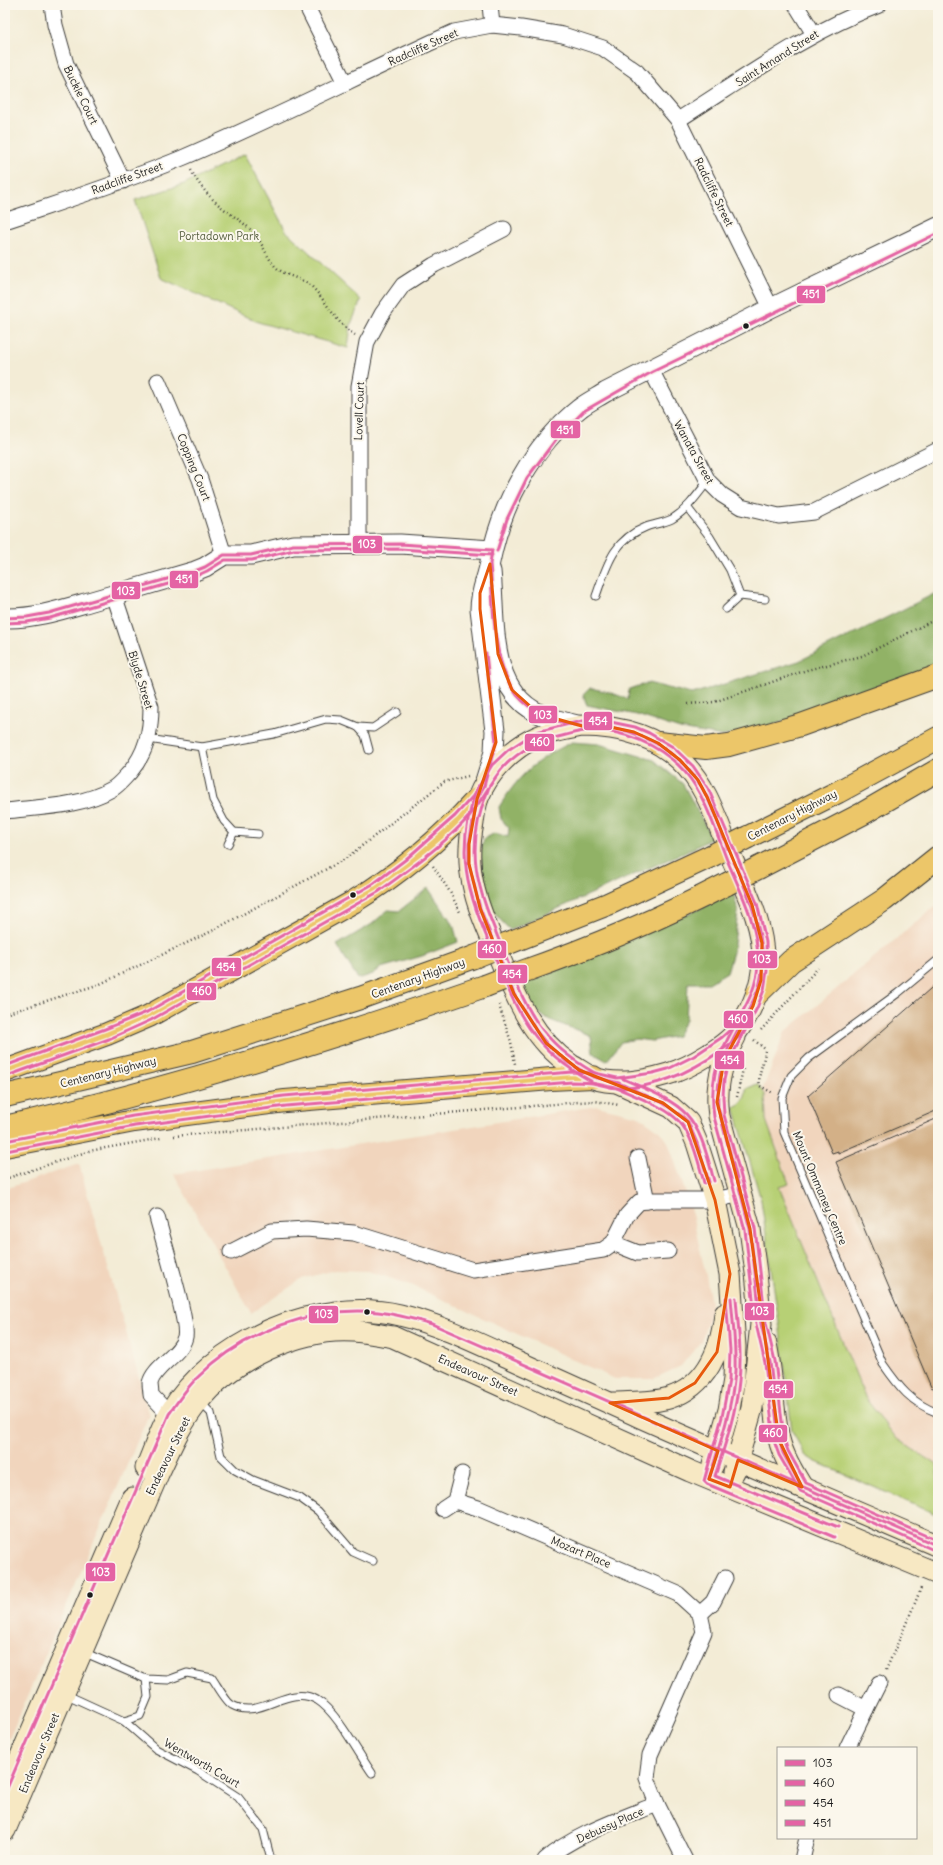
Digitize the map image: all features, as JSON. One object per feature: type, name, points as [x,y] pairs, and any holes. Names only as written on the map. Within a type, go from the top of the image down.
[{"type":"highway","points":[[658,743],[706,748],[729,745],[801,724],[938,676]]},
{"type":"highway","name":"Centenary Highway","points":[[5,1096],[192,1052],[360,998],[474,957],[608,904],[711,856],[873,774],[938,738]]},
{"type":"highway","points":[[5,1127],[141,1093],[292,1049],[385,1020],[573,954],[678,909],[862,814],[938,770]]},
{"type":"highway","points":[[5,1071],[107,1034],[149,1016],[376,888],[408,864],[459,820],[474,782]]},
{"type":"highway","points":[[757,994],[791,961],[884,900],[938,857]]},
{"type":"highway","points":[[5,1146],[134,1121],[286,1101],[551,1079],[592,1077]]},
{"type":"main road","points":[[709,1478],[715,1450],[729,1410],[734,1380],[735,1347],[730,1278],[724,1237],[715,1200],[697,1143],[688,1122],[671,1107],[619,1083],[592,1077],[567,1062],[546,1043],[529,1020],[514,994],[480,908],[473,885],[470,864],[470,844],[474,782],[495,769],[510,754],[538,737],[582,726],[620,728],[658,743],[680,760],[700,785],[708,799],[752,905],[758,924],[763,960],[761,980],[753,1006],[750,1039]]},
{"type":"main road","points":[[619,1083],[665,1075],[687,1067],[713,1051],[750,1039]]},
{"type":"main road","points":[[750,1039],[730,1045],[720,1070],[717,1091],[718,1110],[750,1230],[761,1324],[770,1362],[779,1440],[783,1453],[802,1487]]},
{"type":"main road","points":[[610,1403],[651,1401],[669,1398],[696,1383],[708,1370],[717,1352],[724,1325],[730,1278]]},
{"type":"main road","name":"Endeavour Street","points":[[5,1830],[58,1691],[169,1414],[185,1392],[203,1372],[230,1352],[255,1338],[307,1316],[338,1311],[363,1311],[400,1315],[454,1333],[715,1450],[938,1546]]},
{"type":"main road","points":[[730,1487],[752,1408],[761,1324]]},
{"type":"main road","name":"Endeavour Street","points":[[76,1648],[178,1431],[198,1401],[218,1380],[240,1364],[262,1352],[287,1341],[329,1332],[353,1331],[393,1337],[709,1478],[938,1574]]},
{"type":"main road","name":"Endeavour Street","points":[[5,1793],[58,1691]]},
{"type":"street","name":"Buckle Court","points":[[52,5],[55,24],[66,64],[123,181]]},
{"type":"street","points":[[306,5],[345,83]]},
{"type":"street","points":[[490,5],[492,25]]},
{"type":"street","points":[[796,5],[814,34]]},
{"type":"street","name":"Saint Amand Street","points":[[678,120],[814,34],[850,16],[879,5]]},
{"type":"street","name":"Radcliffe Street","points":[[5,221],[123,181],[186,156],[238,134],[454,32],[492,25],[521,28],[563,35],[603,48],[637,72],[678,120],[771,308]]},
{"type":"street","points":[[474,782],[496,742],[480,609],[480,593],[506,506],[524,471],[544,445],[580,408],[606,392],[650,368],[938,227]]},
{"type":"street","name":"Lovell Court","points":[[359,543],[358,386],[367,342],[382,314],[403,285],[434,264],[504,229]]},
{"type":"street","name":"Wanata Street","points":[[650,368],[708,481],[722,495],[741,506],[780,516],[814,512],[938,450]]},
{"type":"street","name":"Copping Court","points":[[158,381],[200,479],[224,555]]},
{"type":"street","points":[[5,618],[54,612],[114,595],[196,571],[224,555],[251,555],[293,545],[359,543],[400,544],[491,557]]},
{"type":"street","points":[[491,557],[498,654],[506,680],[520,699],[534,710],[557,721],[582,726]]},
{"type":"street","name":"Blyde Street","points":[[5,811],[73,802],[96,796],[114,788],[138,762],[148,739],[151,723],[151,707],[114,595]]},
{"type":"street","points":[[638,1158],[647,1201]]},
{"type":"street","points":[[230,1252],[272,1231],[306,1229],[354,1234],[472,1270],[603,1250],[613,1243],[627,1215],[639,1202],[654,1200],[715,1200],[741,1194]]},
{"type":"street","points":[[157,1217],[180,1303],[186,1335],[182,1346],[162,1365],[150,1382],[151,1395],[169,1414]]},
{"type":"street","points":[[613,1243],[638,1253],[668,1251]]},
{"type":"street","name":"Mozart Place","points":[[462,1474],[449,1505],[478,1508],[678,1594],[700,1614]]},
{"type":"street","points":[[684,1860],[657,1804],[647,1778],[650,1755],[704,1632],[700,1614],[713,1602],[725,1578]]},
{"type":"street","points":[[847,1747],[879,1683]]},
{"type":"street","points":[[838,1695],[866,1709]]},
{"type":"street","name":"Debussy Place","points":[[545,1860],[555,1851],[608,1824],[657,1804]]},
{"type":"street","points":[[802,1860],[807,1839]]},
{"type":"lane","points":[[596,596],[614,550],[628,536],[645,527],[672,519],[687,507],[708,481]]},
{"type":"lane","points":[[687,507],[710,537],[730,570],[740,596]]},
{"type":"lane","points":[[726,609],[740,596],[765,599]]},
{"type":"lane","points":[[148,739],[202,747],[274,734],[326,719],[341,720],[358,727],[373,728],[397,712]]},
{"type":"lane","points":[[358,727],[365,735],[369,750]]},
{"type":"lane","points":[[202,747],[213,800],[224,821],[234,832],[258,834]]},
{"type":"lane","points":[[228,844],[234,832]]},
{"type":"lane","name":"Mount Ommaney Centre","points":[[938,960],[898,993],[809,1058],[790,1076],[782,1098],[784,1132],[883,1364],[899,1388],[923,1408],[938,1413]]},
{"type":"lane","points":[[198,1401],[211,1413],[222,1456],[235,1470],[253,1480],[300,1498],[318,1511],[353,1552],[373,1561]]},
{"type":"lane","points":[[76,1648],[146,1679],[168,1680],[187,1672],[212,1678],[231,1705],[249,1710],[298,1694],[316,1700],[330,1710],[372,1773]]},
{"type":"lane","points":[[124,1721],[140,1716],[148,1697],[146,1679]]},
{"type":"lane","name":"Wentworth Court","points":[[58,1691],[124,1721],[156,1749],[198,1771],[238,1797],[263,1829],[271,1860]]},
{"type":"path","points":[[186,156],[195,177],[202,188],[223,208],[251,229],[271,261],[278,269],[292,278],[309,284],[324,300],[344,329],[367,342]]},
{"type":"path","points":[[688,704],[714,702],[807,670],[862,656],[938,618]]},
{"type":"path","points":[[5,1014],[100,984],[210,932],[345,859],[444,782],[474,782]]},
{"type":"path","points":[[758,1033],[795,993]]},
{"type":"path","points":[[750,1039],[765,1049],[765,1058],[759,1078],[760,1086],[782,1098]]},
{"type":"path","points":[[718,1110],[729,1105],[736,1099],[743,1067]]},
{"type":"path","points":[[170,1137],[595,1101],[626,1107]]},
{"type":"path","points":[[5,1179],[89,1151],[163,1138]]},
{"type":"path","points":[[879,1683],[921,1588]]},
{"type":"highlighted area","points":[[490,564],[498,654],[512,690],[539,714],[582,726],[605,726],[634,732],[658,743],[680,760],[698,780],[708,799],[752,905],[762,943],[761,980],[753,1006],[724,1060],[717,1102],[750,1229],[779,1440],[802,1487],[738,1460],[730,1487],[709,1479],[718,1451],[610,1403],[669,1398],[695,1383],[717,1352],[730,1274],[715,1200],[688,1122],[663,1103],[579,1070],[546,1043],[514,994],[480,908],[469,864],[469,844],[477,799],[496,742],[480,609],[480,593]]},
{"type":"shaded area","points":[[938,904],[938,1514],[857,1478],[752,1117],[785,1032]]},
{"type":"shaded area","points":[[597,1106],[639,1116],[661,1132],[668,1142],[690,1205],[706,1276],[712,1309],[701,1341],[681,1366],[653,1379],[615,1379],[411,1285],[368,1271],[335,1270],[302,1279],[251,1313],[174,1174]]},
{"type":"shaded area","points":[[79,1164],[149,1414],[9,1739],[5,1736],[5,1189]]},
{"type":"green space","name":"Portadown Park","points":[[245,154],[286,231],[361,300],[351,324],[348,348],[258,322],[161,278],[135,200],[184,184]]},
{"type":"green space","points":[[938,592],[938,664],[776,724],[723,736],[680,729],[637,715],[587,705],[583,695],[590,688],[609,692],[628,699],[629,689],[648,683],[692,694],[799,661]]},
{"type":"green space","points":[[572,742],[599,744],[654,760],[683,784],[712,838],[694,848],[510,930],[493,912],[486,896],[480,852],[484,839],[495,833],[508,837],[509,828],[501,819],[499,807],[507,795],[530,768],[548,755]]},
{"type":"green space","points":[[428,888],[453,924],[458,942],[422,956],[381,968],[373,974],[358,979],[337,945],[372,924],[388,910],[399,911]]},
{"type":"green space","points":[[733,891],[738,911],[733,952],[727,972],[709,983],[688,983],[686,1019],[677,1036],[652,1041],[636,1039],[621,1042],[607,1061],[593,1053],[591,1036],[558,1023],[541,1014],[533,1008],[519,986],[704,907]]},
{"type":"green space","points":[[757,1084],[765,1094],[766,1120],[789,1184],[779,1187],[866,1399],[897,1439],[938,1466],[938,1515],[814,1461],[805,1455],[792,1431],[780,1330],[761,1200],[734,1107],[740,1104],[743,1100],[746,1089]]},
{"type":"building","points":[[938,982],[938,1110],[838,1153],[838,1151],[832,1153],[808,1096]]},
{"type":"building","points":[[938,1118],[938,1390],[931,1387],[836,1162]]},
{"type":"transit line","name":"451","points":[[497,551],[507,519],[527,478],[557,438],[584,411],[652,372],[938,233]]},
{"type":"transit line","name":"103","points":[[5,618],[27,617],[49,613],[195,571],[205,567],[224,555],[251,555],[293,545],[400,544],[492,550]]},
{"type":"transit line","name":"451","points":[[5,623],[27,622],[50,618],[196,576],[225,560],[252,560],[294,550],[400,549],[492,555]]},
{"type":"transit line","name":"103","points":[[492,550],[490,564],[493,615],[498,650],[502,667],[517,695],[530,707],[554,720],[572,725],[611,727],[630,732],[658,744],[682,762],[692,773],[708,799],[747,892],[760,936],[763,955],[762,971],[755,998],[734,1036],[720,1072],[718,1107],[750,1229],[761,1324],[770,1362],[779,1440],[783,1453],[802,1487]]},
{"type":"transit line","name":"103","points":[[486,654],[496,742],[484,786],[477,799],[469,844],[469,864],[480,908],[514,994],[537,1032],[546,1043],[567,1062],[593,1077],[619,1083],[663,1103],[683,1117],[688,1122],[697,1143],[709,1182]]},
{"type":"transit line","name":"454","points":[[5,1066],[147,1012],[373,884],[405,860],[455,816],[473,796],[492,765],[508,750],[536,732],[582,721],[606,721],[635,727],[649,733],[673,747],[693,766],[708,788],[757,903],[766,942],[767,971],[764,990],[757,1008],[728,1063],[724,1080],[723,1097],[724,1115],[755,1228],[766,1323],[775,1361],[784,1439],[788,1451],[806,1483],[938,1541]]},
{"type":"transit line","name":"460","points":[[7,1076],[109,1039],[151,1020],[378,892],[422,859],[453,833],[473,811],[506,764],[522,751],[545,740],[584,731],[612,732],[626,735],[652,746],[664,753],[685,772],[692,781],[704,803],[748,909],[755,935],[758,961],[757,974],[750,997],[727,1040],[719,1059],[715,1075],[713,1100],[714,1117],[745,1230],[756,1324],[765,1363],[774,1441],[779,1455],[800,1491],[936,1551]]},
{"type":"transit line","name":"460","points":[[478,786],[470,809],[466,831],[465,851],[466,870],[470,890],[484,930],[510,993],[528,1027],[554,1056],[571,1069],[591,1081]]},
{"type":"transit line","name":"454","points":[[488,790],[480,813],[476,833],[475,853],[477,872],[487,909],[519,989],[536,1021],[560,1049],[595,1073]]},
{"type":"transit line","name":"454","points":[[5,1141],[133,1116],[284,1096],[572,1072],[595,1073],[617,1078],[653,1073],[668,1069],[694,1056],[721,1038],[737,1024]]},
{"type":"transit line","name":"460","points":[[6,1151],[135,1126],[286,1106],[572,1082],[591,1083],[615,1088],[632,1088],[660,1082],[686,1072],[710,1058],[737,1038],[745,1030]]},
{"type":"transit line","name":"454","points":[[621,1078],[661,1096],[675,1104],[686,1113],[694,1124],[701,1139],[708,1157],[714,1181]]},
{"type":"transit line","name":"460","points":[[617,1088],[655,1105],[668,1112],[678,1120],[686,1130],[692,1143],[704,1183]]},
{"type":"transit line","name":"460","points":[[726,1298],[730,1350],[729,1380],[722,1417],[704,1481],[707,1484],[834,1537]]},
{"type":"transit line","name":"103","points":[[709,1479],[725,1426],[735,1372],[731,1298]]},
{"type":"transit line","name":"454","points":[[736,1298],[740,1350],[738,1393],[733,1417],[715,1476],[838,1527]]},
{"type":"transit line","name":"103","points":[[5,1793],[169,1414],[183,1394],[199,1376],[217,1360],[237,1346],[259,1334],[306,1318],[330,1313],[354,1311],[378,1312],[398,1315],[432,1324],[938,1546]]}]
